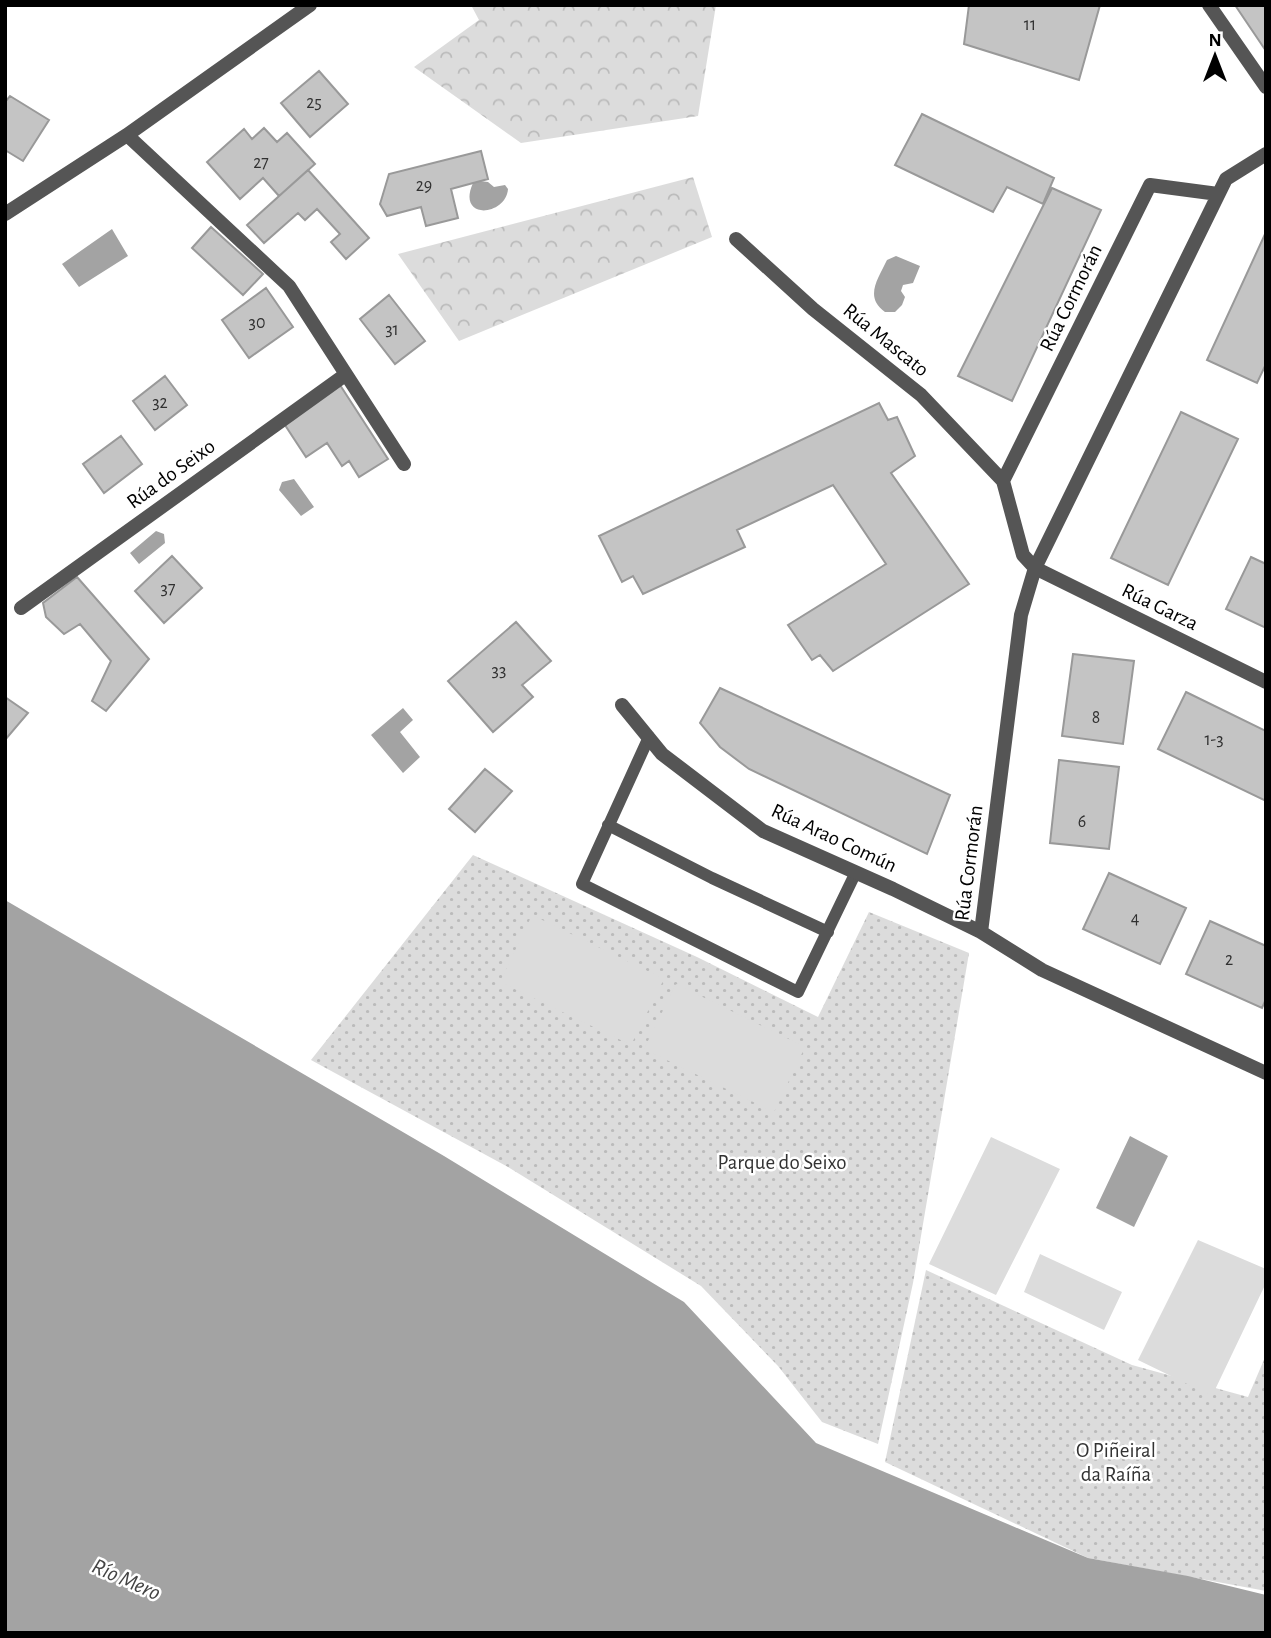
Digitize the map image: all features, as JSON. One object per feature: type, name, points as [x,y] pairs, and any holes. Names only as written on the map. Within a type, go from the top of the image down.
[{"type":"street","points":[[5,215],[127,135],[310,5]]},
{"type":"street","points":[[1209,5],[1266,88]]},
{"type":"street","points":[[127,135],[289,286],[404,464]]},
{"type":"street","name":"Rúa Cormorán","points":[[1266,154],[1226,178],[1035,568],[1021,615],[981,932],[1042,970],[1266,1073]]},
{"type":"street","name":"Rúa Cormorán","points":[[1003,481],[1150,185],[1218,194]]},
{"type":"street","name":"Rúa Mascato","points":[[736,239],[813,309],[921,395],[1003,481]]},
{"type":"street","name":"Rúa do Seixo","points":[[21,608],[345,375]]},
{"type":"street","points":[[1003,481],[1023,555],[1035,568]]},
{"type":"street","name":"Rúa Garza","points":[[1035,568],[1266,682]]},
{"type":"street","name":"Rúa Arao Común","points":[[622,705],[662,754],[763,831],[981,932]]},
{"type":"lane","points":[[649,737],[582,884],[798,992],[856,872]]},
{"type":"lane","points":[[608,825],[828,932]]},
{"type":"green space","points":[[471,5],[716,5],[698,116],[521,143],[414,67],[479,20]]},
{"type":"green space","points":[[693,177],[712,237],[459,341],[398,254]]},
{"type":"green space","name":"Parque do Seixo","points":[[473,855],[697,957],[818,1017],[869,912],[969,953],[913,1283],[878,1444],[822,1422],[778,1366],[701,1286],[508,1167],[311,1060]]},
{"type":"green space","points":[[532,915],[664,979],[631,1045],[500,982]]},
{"type":"green space","points":[[676,984],[805,1047],[774,1112],[644,1049]]},
{"type":"green space","points":[[991,1137],[1060,1169],[996,1295],[929,1264]]},
{"type":"green space","points":[[1198,1240],[1266,1269],[1266,1283],[1212,1396],[1138,1360]]},
{"type":"green space","points":[[1040,1254],[1122,1292],[1104,1330],[1024,1292]]},
{"type":"green space","name":"O Piñeiral da Raíña","points":[[926,1270],[1132,1365],[1248,1397],[1266,1355],[1266,1591],[1088,1558],[885,1462]]},
{"type":"water","points":[[488,182],[494,187],[505,185],[508,189],[499,205],[483,210],[476,209],[471,204],[473,183]]},
{"type":"water","points":[[112,229],[128,256],[79,287],[62,264]]},
{"type":"water","points":[[896,256],[920,266],[913,283],[903,285],[901,291],[905,297],[902,305],[895,312],[885,312],[875,300],[875,288],[887,260]]},
{"type":"water","points":[[294,479],[314,507],[301,516],[279,490],[282,482]]},
{"type":"water","points":[[156,531],[164,534],[165,543],[139,564],[130,553]]},
{"type":"water","points":[[403,708],[413,720],[400,732],[420,757],[403,773],[371,735]]},
{"type":"water","name":"Río Mero","points":[[5,900],[444,1156],[684,1302],[816,1443],[1088,1558],[1188,1576],[1266,1595],[1266,1633],[5,1633]]},
{"type":"water","points":[[1130,1136],[1168,1156],[1134,1227],[1096,1208]]},
{"type":"building","points":[[969,5],[1100,5],[1079,80],[964,44]]},
{"type":"building","points":[[1235,5],[1266,5],[1266,51]]},
{"type":"building","points":[[319,71],[348,104],[310,137],[281,103]]},
{"type":"building","points":[[10,96],[49,120],[23,161],[5,150],[5,102]]},
{"type":"building","points":[[922,114],[1054,178],[1043,204],[1007,187],[993,212],[895,165]]},
{"type":"building","points":[[264,128],[277,142],[287,133],[315,164],[279,196],[263,178],[240,199],[207,162],[244,129],[252,139]]},
{"type":"building","points":[[481,151],[488,179],[451,189],[458,218],[426,226],[421,207],[387,216],[380,204],[389,174]]},
{"type":"building","points":[[308,170],[369,238],[346,259],[331,242],[340,234],[317,209],[305,220],[298,213],[264,243],[247,225]]},
{"type":"building","points":[[1052,188],[1101,210],[1012,401],[958,376]]},
{"type":"building","points":[[211,227],[263,274],[243,295],[192,248]]},
{"type":"building","points":[[1266,232],[1266,364],[1257,383],[1207,360]]},
{"type":"building","points":[[266,288],[293,327],[249,358],[222,320]]},
{"type":"building","points":[[389,295],[425,341],[395,364],[360,319]]},
{"type":"building","points":[[165,376],[187,405],[155,430],[133,401]]},
{"type":"building","points":[[340,385],[388,459],[359,477],[349,461],[342,466],[327,443],[306,457],[283,422]]},
{"type":"building","points":[[879,403],[888,420],[897,417],[915,456],[891,473],[969,584],[833,671],[820,655],[812,660],[788,625],[886,564],[833,485],[737,530],[745,547],[643,594],[633,576],[622,582],[599,536]]},
{"type":"building","points":[[1181,412],[1238,439],[1168,585],[1111,558]]},
{"type":"building","points":[[121,436],[142,464],[104,493],[83,464]]},
{"type":"building","points":[[172,556],[202,588],[164,623],[135,591]]},
{"type":"building","points":[[1251,557],[1266,564],[1266,628],[1226,609]]},
{"type":"building","points":[[77,577],[149,659],[106,711],[92,701],[111,661],[80,624],[64,634],[46,617],[43,603]]},
{"type":"building","points":[[516,622],[551,661],[522,685],[533,697],[493,732],[448,681]]},
{"type":"building","points":[[1073,654],[1134,661],[1123,744],[1062,736]]},
{"type":"building","points":[[720,688],[950,795],[927,854],[749,769],[720,747],[700,723]]},
{"type":"building","points":[[1186,692],[1266,731],[1266,801],[1158,749]]},
{"type":"building","points":[[5,697],[28,713],[5,740]]},
{"type":"building","points":[[1059,760],[1119,767],[1109,849],[1050,843]]},
{"type":"building","points":[[485,769],[512,791],[475,832],[449,809]]},
{"type":"building","points":[[1109,873],[1186,908],[1160,964],[1083,929]]},
{"type":"building","points":[[1210,921],[1266,946],[1266,999],[1262,1008],[1186,974]]}]
